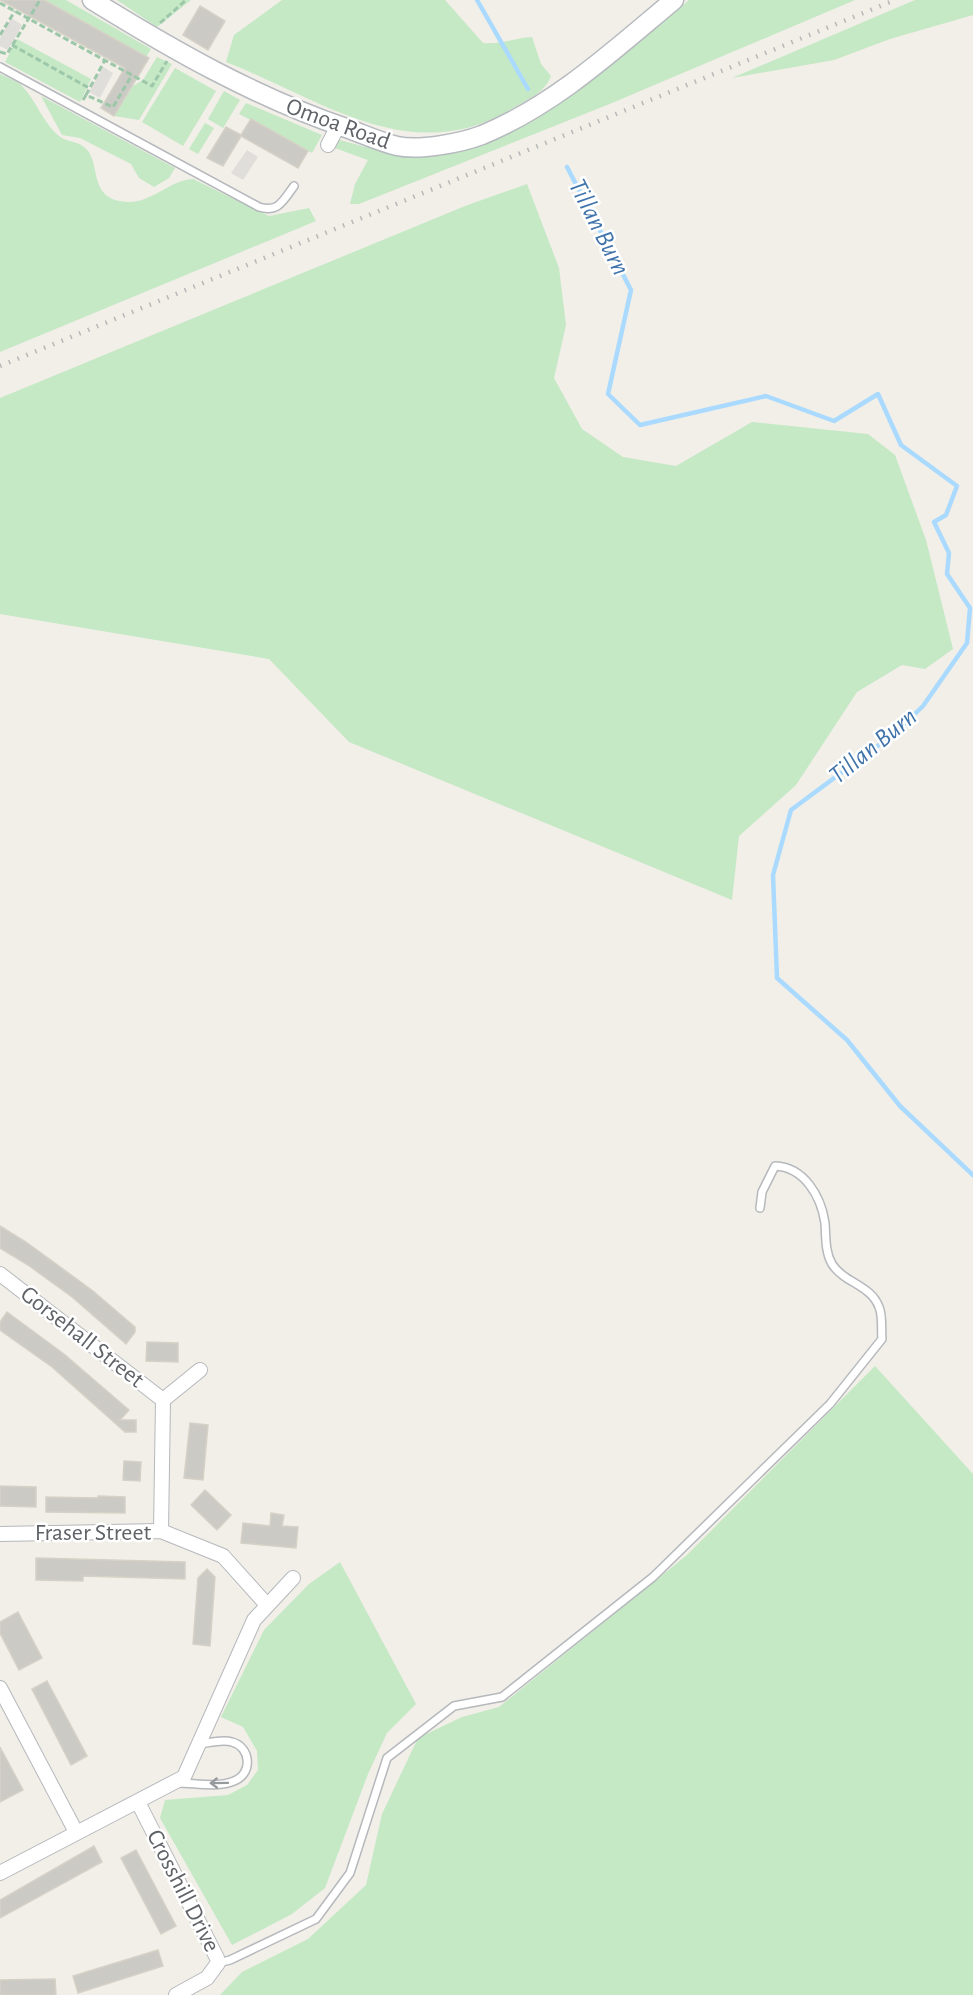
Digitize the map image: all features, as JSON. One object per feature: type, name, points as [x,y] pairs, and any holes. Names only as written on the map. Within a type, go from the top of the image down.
[{"type":"main road","name":"Omoa Road","points":[[92,0],[173,50],[268,98],[399,147],[445,145],[481,135],[535,107],[590,70],[674,0]]},
{"type":"street","points":[[328,145],[338,126]]},
{"type":"street","name":"Gorsehall Street","points":[[0,1274],[163,1400]]},
{"type":"street","points":[[161,1532],[163,1400],[200,1370]]},
{"type":"street","name":"Fraser Street","points":[[0,1534],[161,1532],[223,1556],[267,1605]]},
{"type":"street","points":[[0,1873],[76,1832],[176,1783],[191,1766],[254,1620],[293,1578]]},
{"type":"street","points":[[0,1688],[76,1832]]},
{"type":"street","name":"Crosshill Drive","points":[[138,1802],[216,1952],[218,1963],[207,1978],[176,1995]]},
{"type":"lane","points":[[0,67],[259,207],[269,210],[277,208],[294,186]]},
{"type":"lane","points":[[218,1963],[230,1960],[316,1919],[350,1873],[387,1758],[454,1706],[502,1698],[653,1577],[830,1404],[882,1339],[879,1306],[867,1291],[846,1280],[832,1264],[827,1251],[820,1203],[803,1176],[786,1167],[775,1166],[762,1192],[760,1208]]},
{"type":"lane","points":[[176,1783],[227,1783],[243,1775],[248,1763],[239,1745],[226,1741],[200,1744]]},
{"type":"path","points":[[0,50],[7,54],[40,0]]},
{"type":"path","points":[[149,36],[186,0]]},
{"type":"path","points":[[0,3],[152,86],[173,50]]},
{"type":"path","points":[[0,35],[15,11]]},
{"type":"path","points":[[12,45],[89,88]]},
{"type":"path","points":[[82,102],[105,60]]},
{"type":"path","points":[[86,95],[113,107],[132,75]]},
{"type":"shaded area","points":[[11,18],[22,25],[8,50],[0,46],[0,38]]},
{"type":"shaded area","points":[[103,67],[113,73],[100,98],[89,92]]},
{"type":"shaded area","points":[[247,150],[258,157],[243,180],[231,173]]},
{"type":"green space","points":[[45,0],[66,0],[151,49],[146,57]]},
{"type":"green space","points":[[117,0],[191,0],[157,27]]},
{"type":"green space","points":[[282,0],[445,0],[483,43],[532,37],[541,64],[551,76],[534,96],[510,110],[473,126],[436,132],[400,130],[365,122],[330,109],[226,62],[234,35]]},
{"type":"green space","points":[[689,0],[855,0],[612,103],[359,204],[350,204],[355,184],[368,160],[332,147],[336,139],[383,151],[418,156],[454,153],[477,146],[565,97],[628,51]]},
{"type":"green space","points":[[915,0],[973,0],[973,15],[890,39],[834,60],[732,78]]},
{"type":"green space","points":[[17,39],[91,79],[80,102],[5,62]]},
{"type":"green space","points":[[157,57],[172,64],[139,120],[114,116],[133,86],[143,80]]},
{"type":"green space","points":[[175,68],[216,91],[183,146],[142,122]]},
{"type":"green space","points":[[0,74],[20,84],[59,136],[84,147],[90,153],[100,188],[115,200],[129,202],[146,199],[177,183],[193,179],[269,216],[309,208],[316,221],[0,352]]},
{"type":"green space","points":[[224,91],[240,100],[223,128],[208,119]]},
{"type":"green space","points":[[41,96],[175,168],[169,178],[154,187],[139,178],[131,164],[80,138],[62,135]]},
{"type":"green space","points":[[246,103],[322,135],[312,153],[239,114]]},
{"type":"green space","points":[[205,123],[214,128],[198,154],[189,149]]},
{"type":"green space","points":[[527,184],[559,268],[566,325],[554,378],[582,429],[623,457],[676,466],[752,422],[868,434],[895,455],[926,540],[953,649],[925,669],[902,665],[857,692],[796,785],[739,836],[732,900],[349,742],[269,659],[0,614],[0,398],[465,206]]},
{"type":"green space","points":[[875,1366],[973,1474],[973,1995],[220,1995],[242,1972],[308,1939],[366,1885],[382,1814],[418,1738],[462,1717],[499,1707],[687,1555]]},
{"type":"green space","points":[[340,1562],[416,1704],[387,1733],[368,1774],[325,1888],[292,1914],[232,1945],[160,1818],[165,1800],[228,1795],[247,1785],[258,1770],[257,1751],[243,1727],[221,1717],[264,1630],[309,1584]]},
{"type":"building","points":[[0,0],[44,0],[149,58],[114,116],[101,108],[125,68]]},
{"type":"building","points":[[200,6],[225,21],[208,50],[183,35]]},
{"type":"building","points":[[251,119],[308,151],[298,168],[241,136],[223,166],[207,158],[226,127],[241,135]]},
{"type":"building","points":[[0,1226],[93,1291],[135,1327],[135,1332],[126,1344],[72,1297],[0,1248]]},
{"type":"building","points":[[7,1312],[64,1354],[129,1410],[120,1420],[136,1420],[136,1432],[125,1432],[52,1367],[0,1330],[0,1322]]},
{"type":"building","points":[[147,1342],[178,1343],[178,1362],[146,1361]]},
{"type":"building","points":[[190,1423],[208,1425],[203,1480],[184,1478]]},
{"type":"building","points":[[124,1461],[141,1462],[140,1481],[123,1480]]},
{"type":"building","points":[[0,1486],[36,1487],[36,1507],[0,1506]]},
{"type":"building","points":[[205,1490],[231,1515],[217,1530],[191,1505]]},
{"type":"building","points":[[98,1496],[125,1497],[125,1513],[46,1512],[46,1497],[98,1498]]},
{"type":"building","points":[[271,1513],[284,1515],[282,1526],[298,1527],[296,1548],[241,1543],[243,1523],[270,1526]]},
{"type":"building","points":[[36,1558],[185,1562],[185,1579],[83,1576],[83,1581],[36,1580]]},
{"type":"building","points":[[207,1569],[215,1577],[210,1646],[193,1644],[198,1578]]},
{"type":"building","points":[[18,1612],[42,1658],[19,1670],[0,1633],[0,1622]]},
{"type":"building","points":[[47,1681],[87,1756],[71,1765],[32,1689]]},
{"type":"building","points":[[0,1747],[23,1790],[0,1802]]},
{"type":"building","points":[[94,1846],[102,1862],[0,1918],[0,1900]]},
{"type":"building","points":[[136,1850],[176,1926],[161,1934],[121,1858]]},
{"type":"building","points":[[158,1950],[163,1966],[78,1993],[73,1976]]},
{"type":"building","points":[[55,1979],[56,1995],[0,1995],[0,1980]]},
{"type":"waterway","name":"Tillan Burn","points":[[477,0],[528,89]]},
{"type":"waterway","name":"Tillan Burn","points":[[567,167],[631,290],[608,394],[640,425],[766,396],[834,421],[878,394],[901,445],[957,486],[946,515],[934,522],[949,553],[947,574],[970,608],[967,643],[923,706],[895,733],[791,810],[773,875],[777,978],[847,1040],[900,1106],[973,1175]]},
{"type":"railway","points":[[0,366],[895,0]]}]
